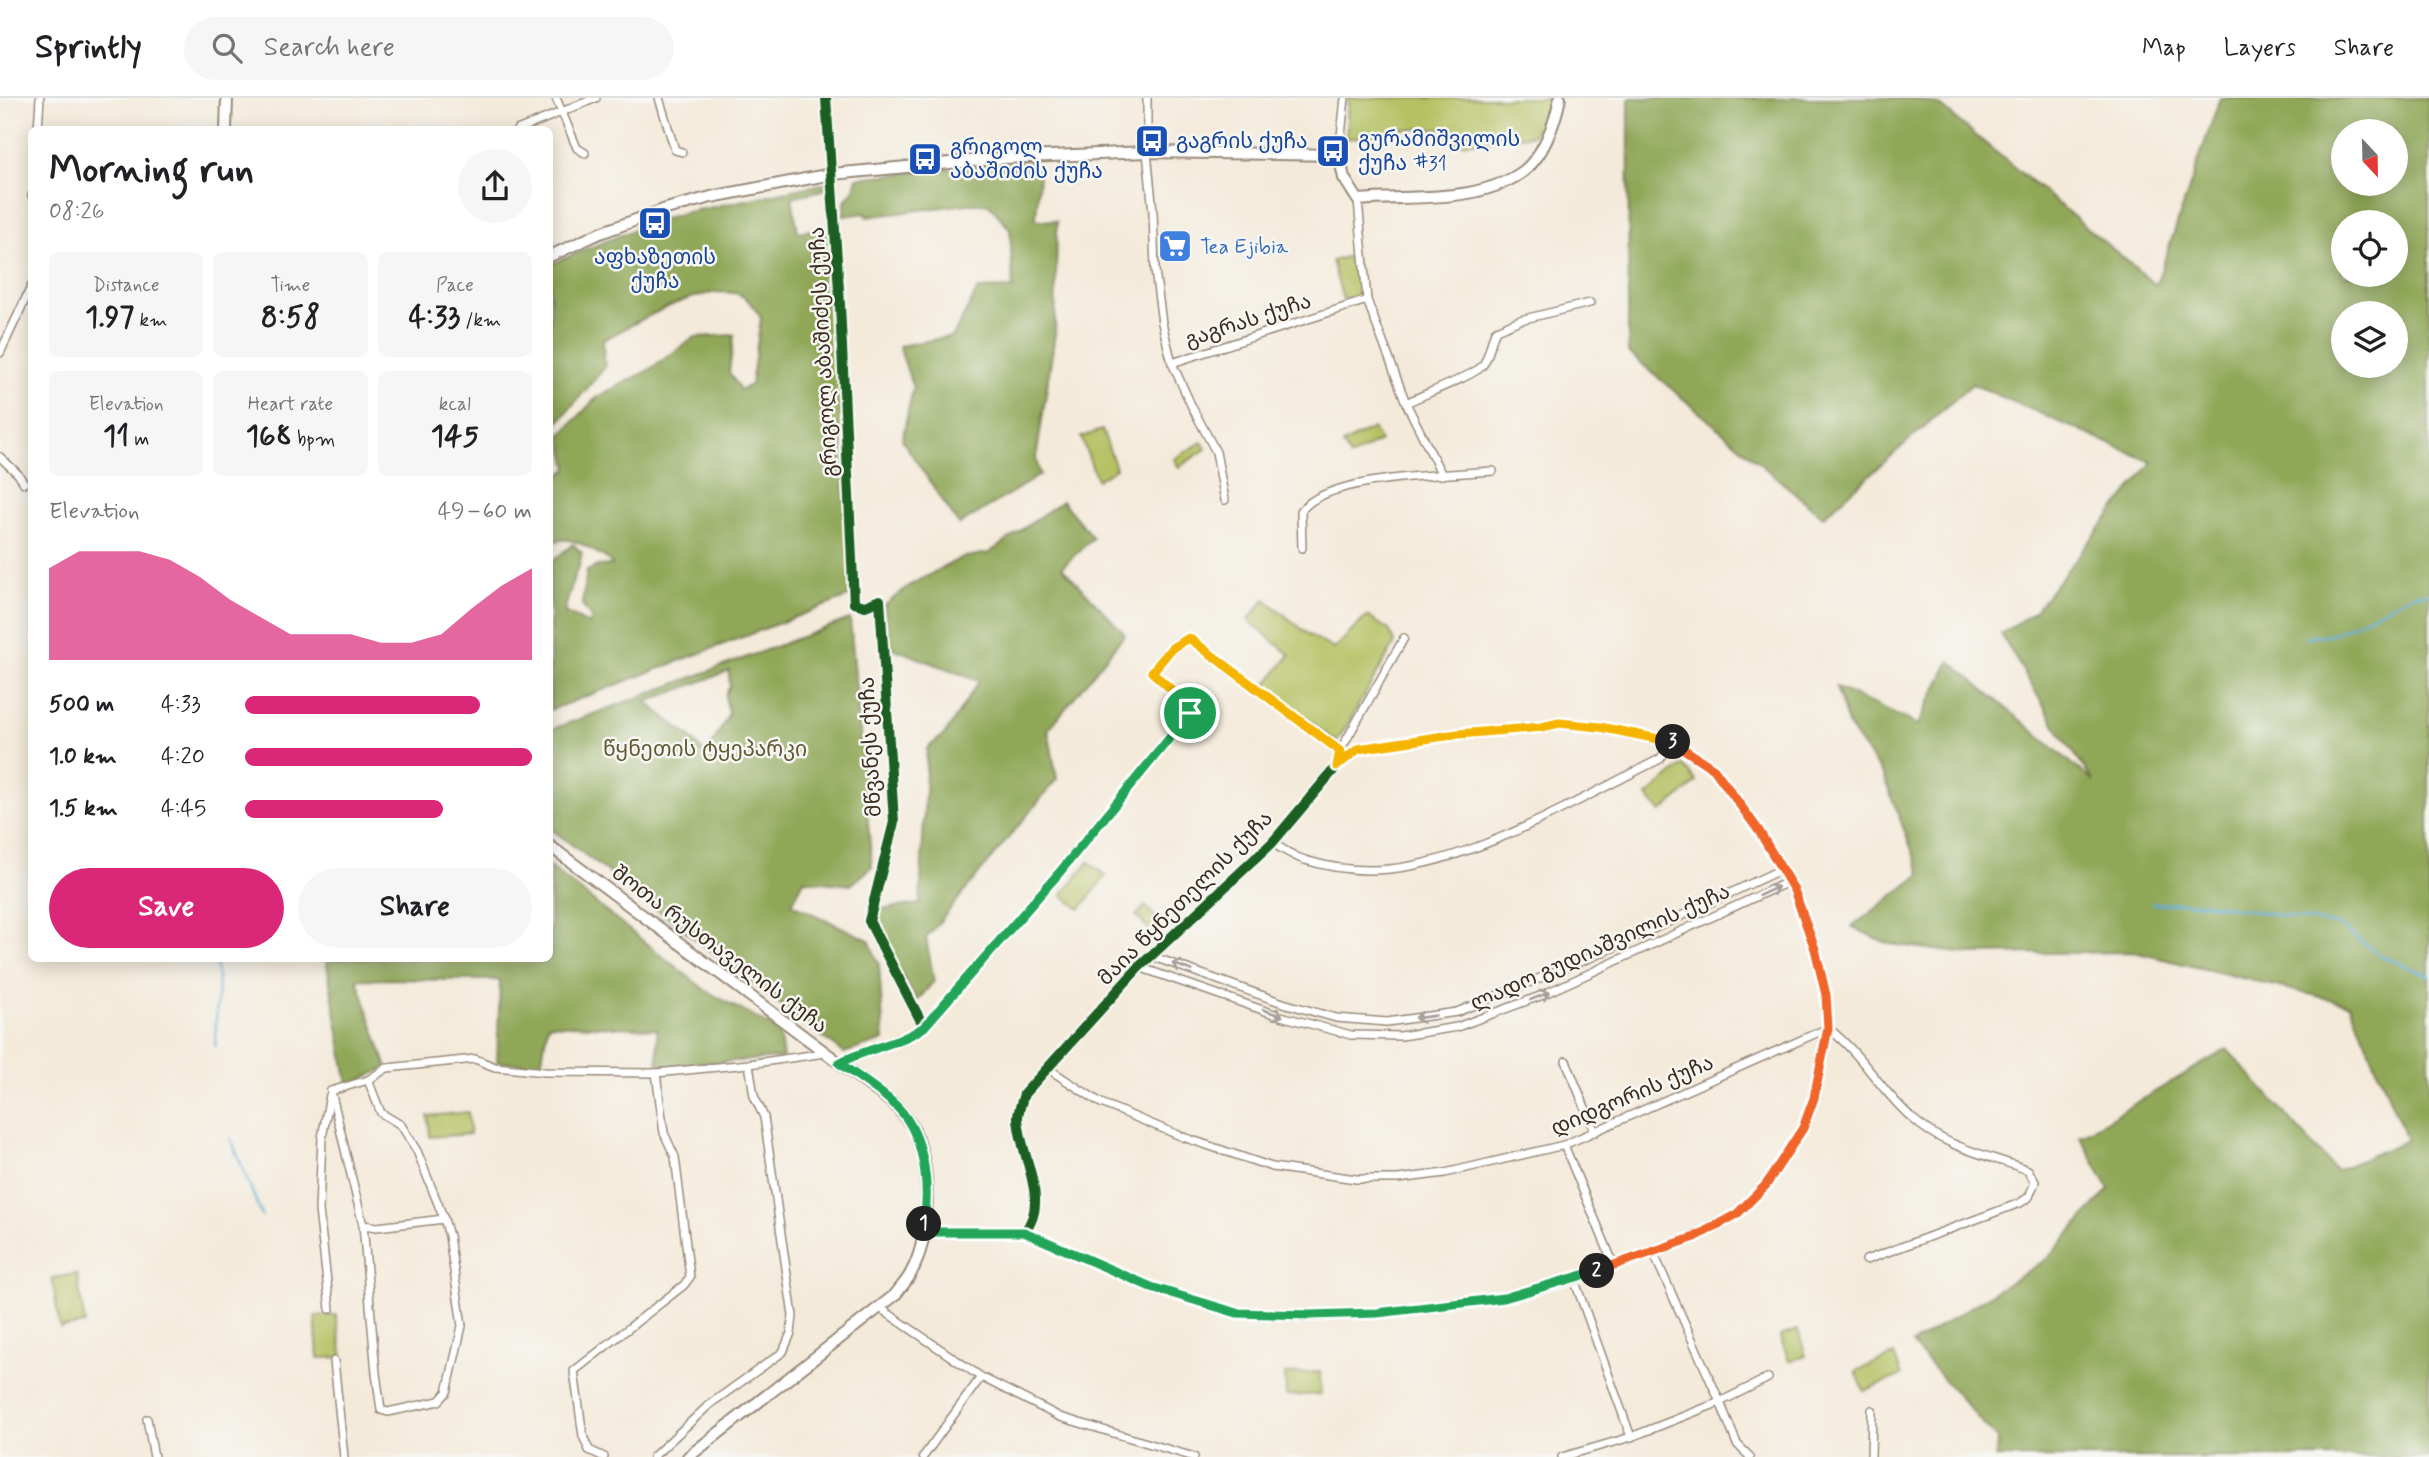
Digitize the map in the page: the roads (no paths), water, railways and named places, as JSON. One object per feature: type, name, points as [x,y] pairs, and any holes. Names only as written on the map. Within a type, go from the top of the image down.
[{"type":"street","points":[[38,126],[40,98]]},
{"type":"street","points":[[226,126],[227,98]]},
{"type":"street","points":[[556,98],[577,148],[585,153]]},
{"type":"street","points":[[526,126],[596,98]]},
{"type":"street","points":[[659,98],[676,150],[682,152]]},
{"type":"street","name":"გრიგოლ აბაშიძეს ქუჩა","points":[[826,98],[855,603]]},
{"type":"street","name":"გაგრას ქუჩა","points":[[1147,98],[1147,152],[1155,270],[1161,323],[1172,363],[1367,300]]},
{"type":"street","points":[[1345,98],[1339,155],[1344,178],[1358,200],[1367,300],[1406,403],[1443,475]]},
{"type":"street","points":[[1358,200],[1462,194],[1486,189],[1522,173],[1540,152],[1560,98]]},
{"type":"street","points":[[553,255],[600,233],[666,209],[711,197],[832,174],[1003,158],[1147,152],[1339,155]]},
{"type":"street","points":[[0,353],[28,294]]},
{"type":"street","points":[[1406,403],[1478,369],[1486,359],[1496,330],[1520,320],[1590,303]]},
{"type":"street","points":[[1172,363],[1216,452],[1225,500]]},
{"type":"street","points":[[0,457],[24,483]]},
{"type":"street","points":[[1302,548],[1301,512],[1319,495],[1372,481],[1493,471]]},
{"type":"street","name":"მწვანეს ქუჩა","points":[[855,603],[865,606],[880,600],[894,822],[869,921],[924,1027]]},
{"type":"street","points":[[839,1063],[863,1051],[910,1037],[924,1027],[1059,873],[1190,713],[1186,703],[1152,672],[1172,648],[1189,638],[1340,751]]},
{"type":"street","points":[[1337,766],[1340,751],[1404,638]]},
{"type":"street","name":"მაია წყნეთელის ქუჩა","points":[[1559,723],[1600,727],[1673,742],[1714,769],[1759,831],[1794,890],[1815,949],[1826,995],[1828,1028],[1814,1098],[1803,1128],[1766,1185],[1737,1214],[1695,1237],[1574,1279],[1504,1298],[1377,1313],[1310,1315],[1237,1313],[1151,1287],[1024,1232],[1033,1222],[1035,1208],[1018,1114],[1024,1094],[1139,967],[1272,843],[1337,766],[1358,749],[1559,723]]},
{"type":"street","points":[[1272,843],[1304,860],[1349,869],[1389,869],[1438,860],[1502,837],[1660,759],[1673,742]]},
{"type":"street","name":"შოთა რუსთაველის ქუჩა","points":[[553,848],[894,1104],[915,1132],[922,1155],[927,1203],[920,1250],[911,1274],[895,1295],[688,1457]]},
{"type":"street","name":"ლადო გუდიაშვილის ქუჩა","points":[[1151,956],[1283,1003],[1336,1018],[1387,1022],[1457,1012],[1594,956],[1782,870]]},
{"type":"street","name":"ლადო გუდიაშვილის ქუჩა","points":[[1139,967],[1277,1015],[1351,1035],[1401,1036],[1457,1027],[1539,996],[1788,882]]},
{"type":"street","points":[[1664,923],[1670,937]]},
{"type":"street","points":[[1207,990],[1211,977]]},
{"type":"street","points":[[1239,1001],[1244,989]]},
{"type":"street","points":[[1472,1006],[1479,1019]]},
{"type":"street","points":[[1828,1028],[1847,1045],[1914,1121],[1958,1148],[2028,1170],[2035,1179],[2033,1191],[2020,1203],[1867,1260]]},
{"type":"street","name":"დიდგორის ქუჩა","points":[[1047,1068],[1101,1103],[1183,1138],[1272,1167],[1356,1179],[1398,1179],[1445,1173],[1564,1145],[1828,1028]]},
{"type":"street","points":[[331,1091],[368,1080],[387,1068],[475,1059],[495,1068],[545,1072],[656,1073],[750,1064],[825,1053]]},
{"type":"street","points":[[1566,1061],[1595,1132]]},
{"type":"street","points":[[653,1457],[710,1405],[783,1352],[791,1334],[793,1316],[764,1117],[754,1096],[750,1064]]},
{"type":"street","points":[[604,1457],[589,1450],[583,1436],[574,1371],[684,1285],[690,1277],[675,1157],[664,1133],[656,1073]]},
{"type":"street","points":[[331,1091],[363,1225],[376,1373],[382,1410],[388,1412],[439,1401],[447,1392],[462,1325],[449,1236],[417,1151],[401,1125],[381,1113],[368,1080]]},
{"type":"street","points":[[331,1091],[323,1138],[319,1210],[331,1309]]},
{"type":"street","points":[[1564,1145],[1614,1265]]},
{"type":"street","points":[[363,1225],[377,1227],[444,1219]]},
{"type":"street","points":[[923,1232],[1024,1232]]},
{"type":"street","points":[[1653,1252],[1737,1444],[1750,1457]]},
{"type":"street","points":[[1574,1279],[1631,1437]]},
{"type":"street","points":[[880,1308],[981,1377],[1059,1417],[1194,1457]]},
{"type":"street","points":[[334,1361],[344,1457]]},
{"type":"street","points":[[923,1457],[981,1377]]},
{"type":"street","points":[[1562,1457],[1631,1437],[1720,1402],[1768,1378]]},
{"type":"street","points":[[1871,1457],[1872,1410]]},
{"type":"street","points":[[147,1419],[154,1457]]},
{"type":"waterway","points":[[2305,637],[2334,634],[2414,594],[2429,593]]},
{"type":"waterway","points":[[2152,904],[2204,903],[2338,925],[2383,957],[2429,975]]},
{"type":"waterway","points":[[215,962],[218,980],[215,1046]]},
{"type":"waterway","points":[[230,1137],[262,1216]]},
{"type":"place","name":"გაგრის ქუჩა","points":[[1152,141]]},
{"type":"place","name":"გურამიშვილის ქუჩა #31","points":[[1333,151]]},
{"type":"place","name":"გრიგოლ აბაშიძის ქუჩა","points":[[925,159]]},
{"type":"place","name":"აფხაზეთის ქუჩა","points":[[655,223]]},
{"type":"place","name":"Tea Ejibia","points":[[1175,246]]},
{"type":"park label","name":"წყნეთის ტყეპარკი","points":[[705,749]]}]
